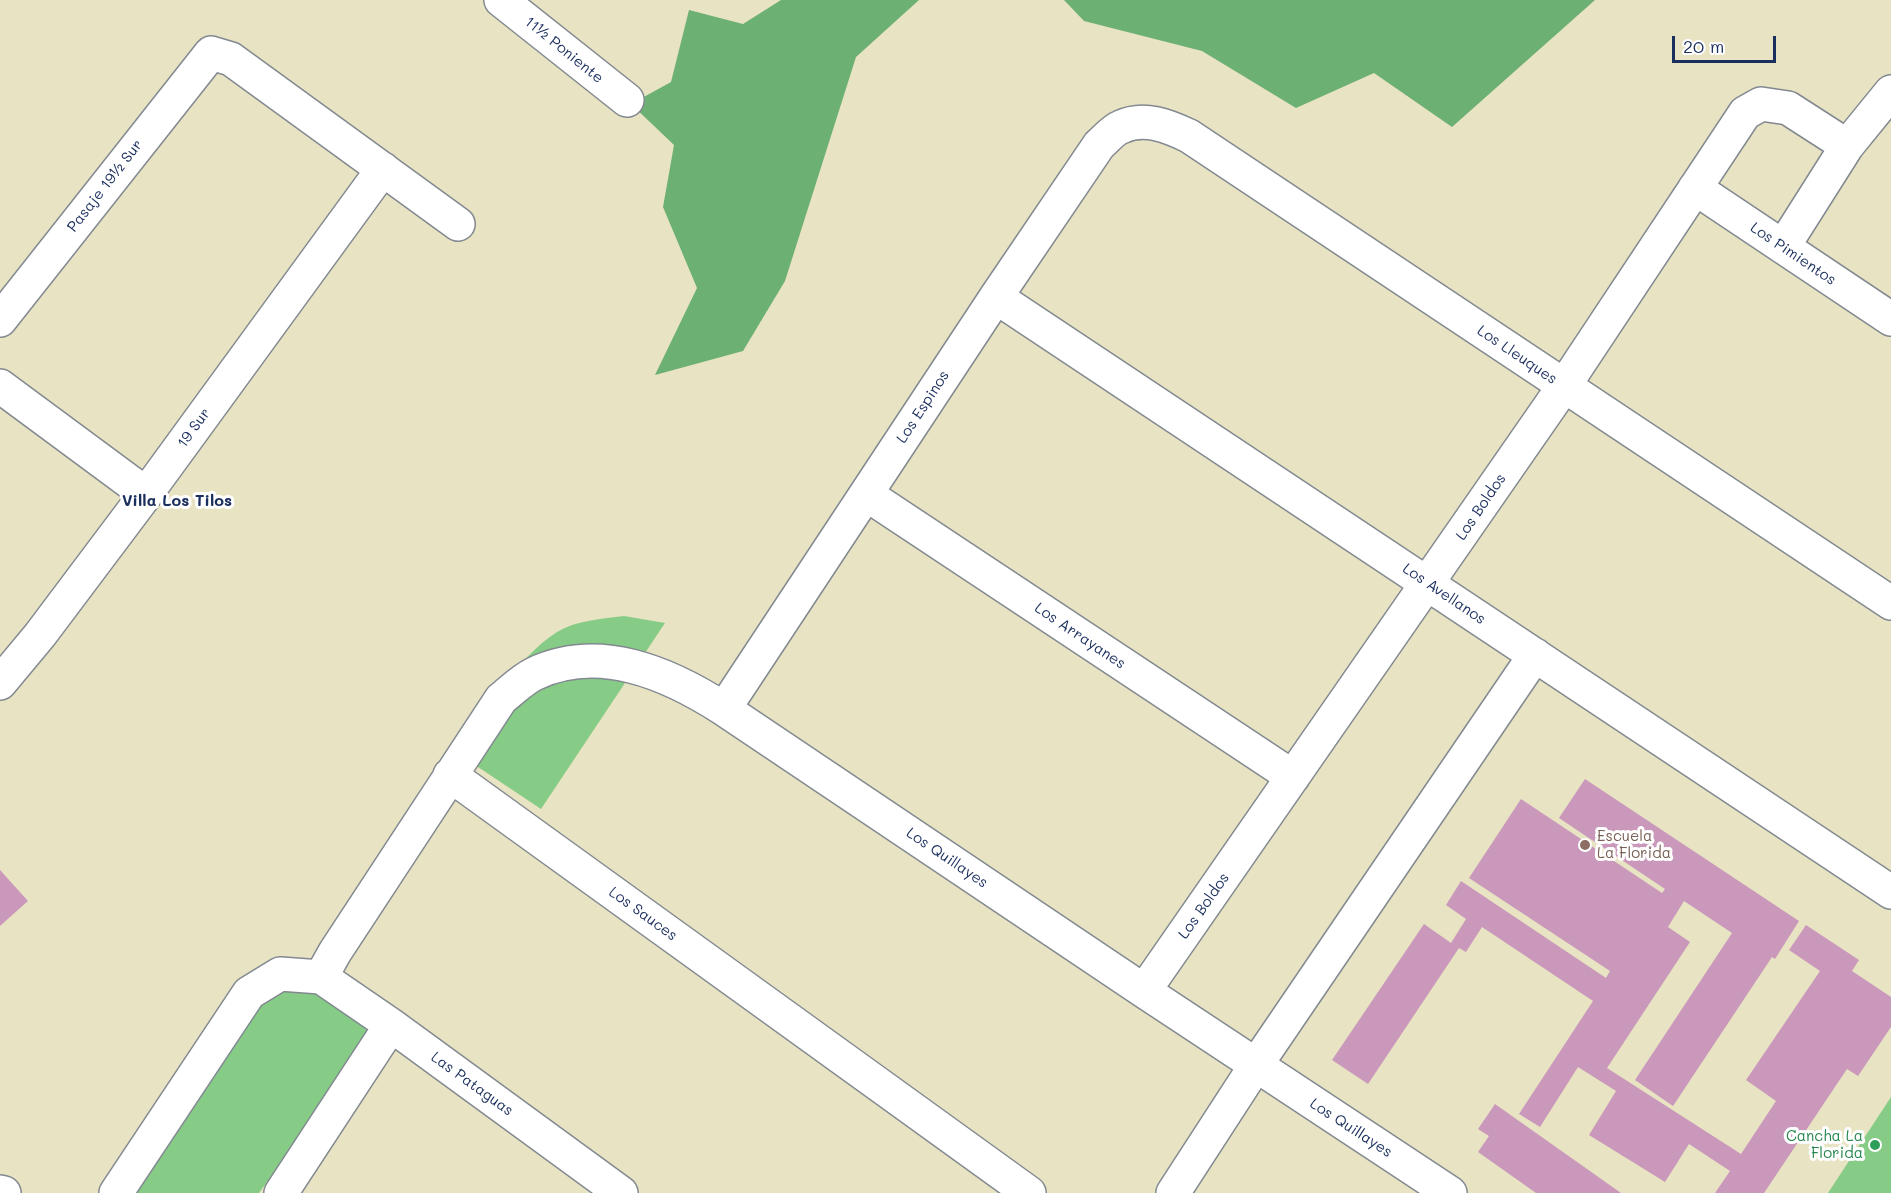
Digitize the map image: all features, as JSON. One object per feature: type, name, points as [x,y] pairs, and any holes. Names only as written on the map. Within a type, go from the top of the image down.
[{"type":"street","name":"11½ Poniente","points":[[501,0],[627,100]]},
{"type":"street","name":"Pasaje 19½ Sur","points":[[0,320],[211,52],[231,59],[383,169]]},
{"type":"street","points":[[1783,247],[1847,146],[1891,92]]},
{"type":"street","name":"Los Boldos","points":[[1144,991],[1564,386],[1745,113],[1761,104],[1788,108],[1847,146]]},
{"type":"street","name":"Los Espinos","points":[[724,709],[1099,145],[1120,127],[1137,123]]},
{"type":"street","name":"Los Lleuques","points":[[1137,123],[1164,124],[1189,136],[1891,603]]},
{"type":"street","points":[[383,169],[458,224]]},
{"type":"street","name":"19 Sur","points":[[0,683],[40,635],[146,494],[383,169]]},
{"type":"street","name":"Los Pimientos","points":[[1695,188],[1891,319]]},
{"type":"street","name":"Los Avellanos","points":[[996,297],[1891,892]]},
{"type":"street","points":[[0,386],[146,494]]},
{"type":"street","name":"Los Arrayanes","points":[[866,494],[1293,777]]},
{"type":"street","points":[[1173,1193],[1256,1065],[1535,655]]},
{"type":"street","name":"Los Quillayes","points":[[450,775],[501,699],[532,675],[563,663],[599,660],[639,667],[662,675],[699,692],[1450,1193]]},
{"type":"street","points":[[116,1193],[249,993],[280,975],[321,977],[450,775]]},
{"type":"street","name":"Los Sauces","points":[[450,775],[1029,1193]]},
{"type":"street","name":"Las Pataguas","points":[[321,977],[391,1025],[621,1193]]},
{"type":"street","points":[[281,1193],[391,1025]]},
{"type":"green space","points":[[781,0],[919,0],[856,57],[785,281],[743,351],[655,375],[697,288],[663,207],[674,145],[631,104],[671,82],[689,10],[743,24]]},
{"type":"green space","points":[[1064,0],[1595,0],[1452,127],[1374,73],[1296,108],[1202,51],[1084,21]]},
{"type":"green space","points":[[624,616],[665,623],[541,809],[457,753],[502,687],[542,643],[557,632],[573,625]]},
{"type":"green space","points":[[289,981],[327,993],[376,1032],[259,1193],[136,1193],[267,995]]},
{"type":"green space","name":"Cancha La Florida","points":[[1891,1097],[1891,1193],[1828,1193]]},
{"type":"building","points":[[1585,779],[1799,921],[1775,959],[1772,957],[1673,1106],[1635,1080],[1732,933],[1684,901],[1668,927],[1690,942],[1607,1068],[1741,1154],[1776,1101],[1746,1080],[1820,971],[1789,950],[1806,925],[1859,960],[1852,971],[1891,997],[1891,1027],[1858,1076],[1847,1069],[1764,1193],[1715,1193],[1730,1171],[1689,1144],[1665,1182],[1589,1135],[1616,1091],[1578,1067],[1540,1127],[1519,1114],[1593,1001],[1482,927],[1466,952],[1459,948],[1368,1084],[1332,1060],[1424,924],[1451,943],[1466,919],[1446,905],[1461,881],[1606,978],[1610,971],[1469,878],[1521,799],[1662,893],[1665,889],[1559,818]]},
{"type":"building","points":[[0,870],[28,901],[0,926]]},
{"type":"building","points":[[1495,1104],[1621,1193],[1536,1193],[1478,1152],[1489,1136],[1478,1129]]},
{"type":"place","name":"Escuela La Florida","points":[[1585,845]]},
{"type":"place","name":"Cancha La Florida","points":[[1875,1145]]},
{"type":"district","name":"Villa Los Tilos","points":[[177,501]]}]
